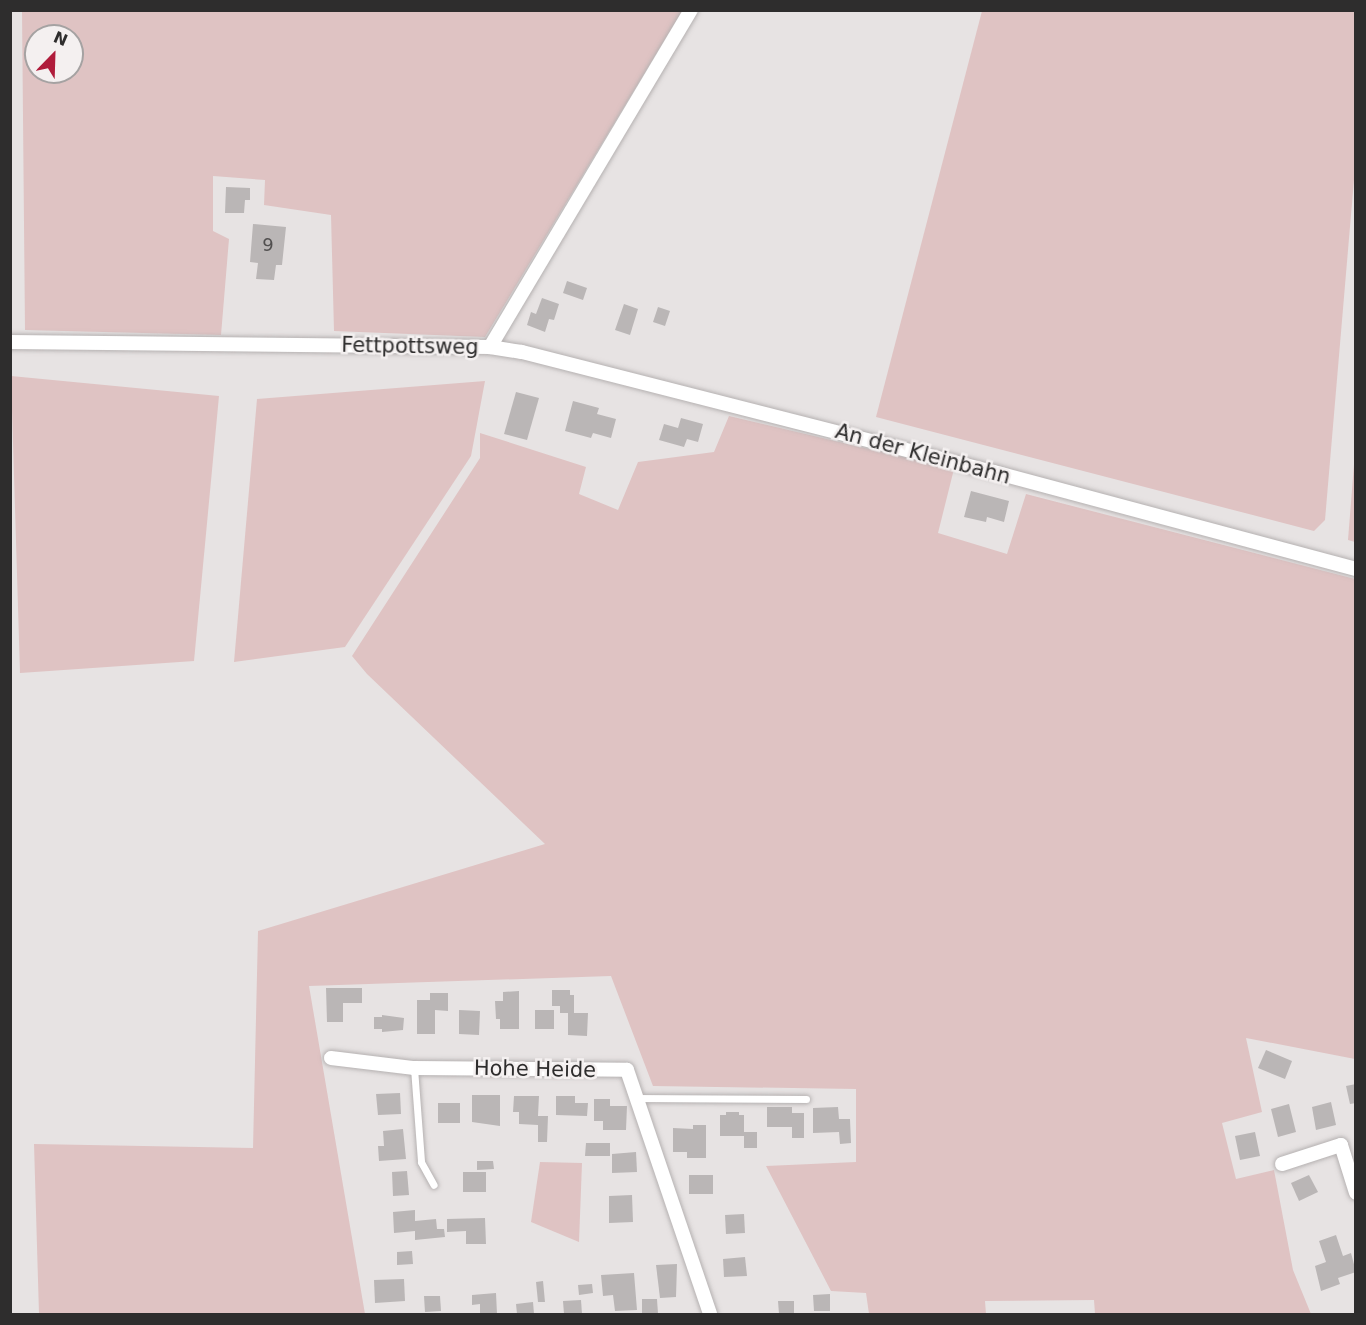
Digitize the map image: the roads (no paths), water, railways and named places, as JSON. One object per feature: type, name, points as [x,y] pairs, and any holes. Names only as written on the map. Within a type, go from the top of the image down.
[{"type":"street","name":"Fettpottsweg","points":[[10,342],[490,346],[691,10]]},
{"type":"street","name":"An der Kleinbahn","points":[[490,346],[639,381],[1356,569]]},
{"type":"street","name":"Hohe Heide","points":[[331,1058],[414,1068],[627,1070],[710,1314]]},
{"type":"street","points":[[1282,1164],[1341,1145],[1356,1192]]},
{"type":"lane","points":[[414,1068],[421,1162],[434,1185]]},
{"type":"lane","points":[[637,1098],[806,1099]]}]
